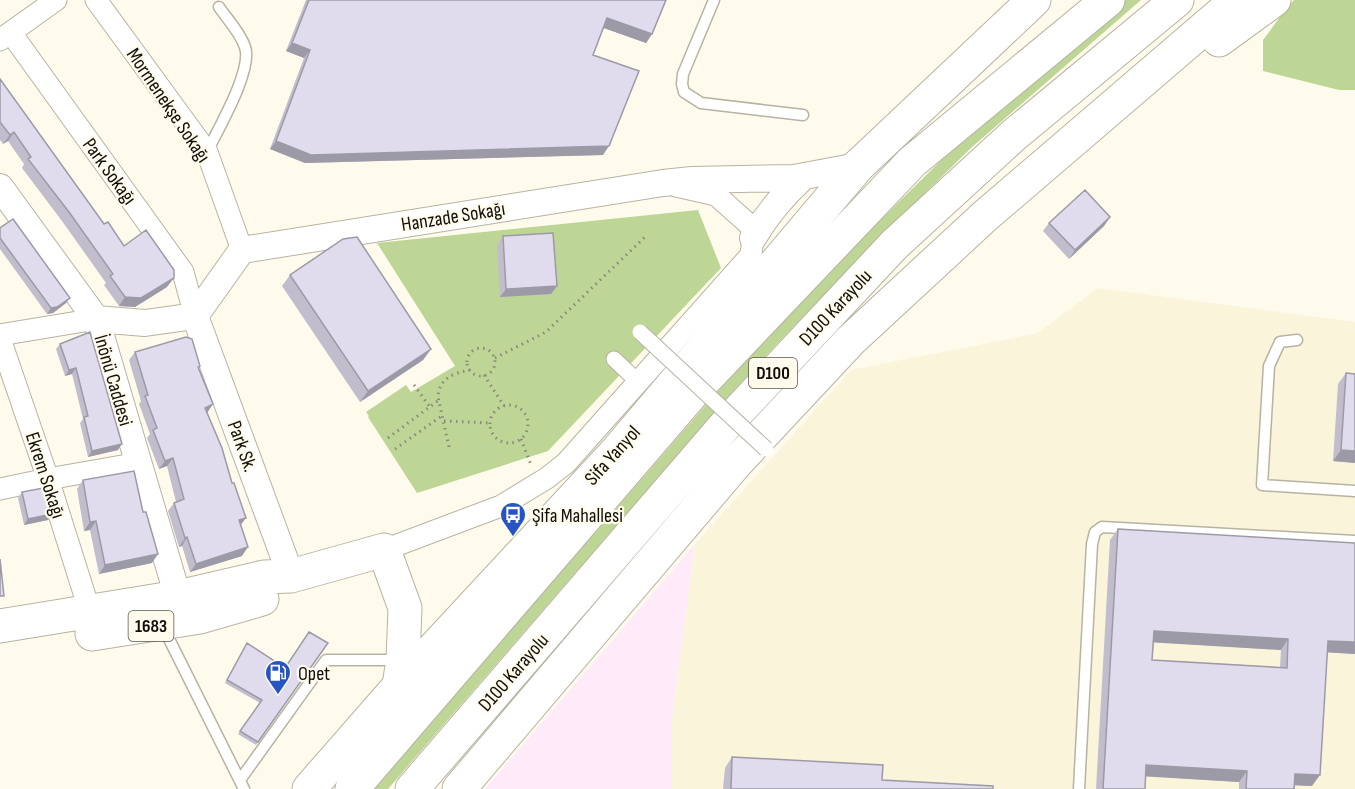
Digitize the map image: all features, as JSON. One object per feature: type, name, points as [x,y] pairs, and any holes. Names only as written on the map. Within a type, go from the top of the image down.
[{"type":"main road","points":[[959,69],[1034,0]]},
{"type":"main road","points":[[959,69],[1049,0]]},
{"type":"main road","name":"D100","points":[[352,789],[695,390],[904,170],[1108,0]]},
{"type":"main road","name":"D100 Karayolu","points":[[412,789],[729,421],[894,245],[1014,135],[1177,0]]},
{"type":"main road","points":[[1097,119],[1237,28],[1274,0]]},
{"type":"main road","points":[[459,789],[850,341],[985,216],[1227,8]]},
{"type":"main road","name":"Sifa Yanyol","points":[[309,789],[401,673],[617,451],[858,166],[959,69]]},
{"type":"main road","points":[[291,576],[384,550],[405,608],[401,673]]},
{"type":"main road","name":"1683","points":[[0,626],[90,612],[170,611],[200,617],[269,597],[291,576]]},
{"type":"main road","name":"1683","points":[[0,648],[170,611]]},
{"type":"street","points":[[5,37],[56,0]]},
{"type":"street","name":"Mormenekşe Sokağı","points":[[96,0],[207,152],[242,250]]},
{"type":"street","name":"Park Sokağı","points":[[5,37],[183,272],[195,316]]},
{"type":"street","name":"Hanzade Sokağı","points":[[242,250],[663,183],[692,180],[794,178],[858,166]]},
{"type":"street","points":[[753,238],[766,215],[804,176]]},
{"type":"street","points":[[384,550],[501,506],[566,463],[751,255],[754,229],[716,195],[663,183]]},
{"type":"street","name":"İnönü Caddesi","points":[[0,187],[96,319],[138,463],[170,611]]},
{"type":"street","points":[[0,337],[96,319],[145,323],[195,316],[242,250]]},
{"type":"street","name":"Park Sk.","points":[[195,316],[291,576]]},
{"type":"street","points":[[640,332],[766,449]]},
{"type":"street","name":"Ekrem Sokağı","points":[[0,337],[90,612]]},
{"type":"street","points":[[614,359],[638,382]]},
{"type":"street","points":[[0,489],[48,478],[138,463]]},
{"type":"lane","points":[[714,0],[684,74],[682,84],[684,92],[701,103],[803,116]]},
{"type":"lane","points":[[207,152],[247,62],[241,39],[219,7]]},
{"type":"lane","points":[[1297,340],[1280,342],[1269,366],[1262,485],[1355,491]]},
{"type":"lane","points":[[1079,789],[1091,556],[1095,532],[1102,527],[1355,541]]},
{"type":"lane","points":[[170,611],[242,785]]},
{"type":"lane","points":[[242,785],[326,660],[401,673]]},
{"type":"path","points":[[495,358],[546,332],[647,235]]},
{"type":"path","points":[[476,349],[489,351],[495,358],[492,371],[484,375],[475,374],[470,370],[468,359],[476,349]]},
{"type":"path","points":[[449,447],[438,389],[444,380],[454,373],[470,370]]},
{"type":"path","points":[[484,375],[504,406]]},
{"type":"path","points":[[414,385],[430,406]]},
{"type":"path","points":[[388,438],[439,400]]},
{"type":"path","points":[[504,406],[512,406],[518,408],[526,417],[528,429],[521,439],[510,443],[498,439],[490,423],[495,412],[504,406]]},
{"type":"path","points":[[394,449],[443,415]]},
{"type":"path","points":[[444,421],[490,423]]},
{"type":"path","points":[[521,439],[539,483]]},
{"type":"shaded area","points":[[1098,288],[1355,322],[1355,789],[671,789],[671,727],[695,544],[851,370],[1038,333]]},
{"type":"shaded area","points":[[695,544],[671,727],[671,789],[485,789]]},
{"type":"green space","points":[[1119,0],[1141,0],[971,148],[877,240],[725,400],[388,789],[373,789],[756,347],[969,133]]},
{"type":"green space","points":[[1294,0],[1355,0],[1355,90],[1339,90],[1263,71],[1263,40]]},
{"type":"green space","points":[[698,210],[721,268],[548,451],[417,493],[366,412],[406,385],[411,392],[455,366],[377,243]]},
{"type":"building","points":[[309,0],[666,0],[652,34],[607,18],[593,55],[639,71],[609,146],[311,155],[276,141],[310,50],[292,43]]},
{"type":"building","points":[[0,79],[104,224],[108,222],[124,246],[146,230],[174,270],[174,278],[141,298],[125,297],[110,276],[113,274],[28,159],[31,157],[14,132],[10,135],[0,122]]},
{"type":"building","points":[[1085,190],[1110,217],[1075,250],[1049,223]]},
{"type":"building","points":[[13,219],[70,298],[57,307],[51,308],[0,238],[0,228]]},
{"type":"building","points":[[553,233],[557,286],[506,289],[503,236]]},
{"type":"building","points":[[357,237],[431,349],[368,391],[290,275],[343,239]]},
{"type":"building","points":[[90,332],[122,444],[92,451],[84,417],[88,416],[76,368],[69,370],[60,344]]},
{"type":"building","points":[[186,337],[192,339],[200,366],[198,367],[213,404],[205,408],[222,448],[232,483],[234,483],[246,518],[239,520],[248,547],[196,564],[174,503],[184,499],[173,458],[165,461],[153,430],[157,428],[145,396],[148,395],[135,352]]},
{"type":"building","points":[[1346,373],[1355,374],[1355,451],[1341,450]]},
{"type":"building","points":[[134,471],[143,512],[146,512],[158,554],[105,565],[96,521],[90,522],[83,480]]},
{"type":"building","points":[[43,488],[52,514],[28,519],[22,492]]},
{"type":"building","points":[[1118,529],[1355,543],[1355,642],[1328,641],[1320,775],[1295,774],[1294,789],[1246,789],[1247,771],[1146,765],[1145,789],[1103,789]],"holes":[[[1154,631],[1288,639],[1287,668],[1152,660]]]},
{"type":"building","points":[[0,559],[4,596],[0,596]]},
{"type":"building","points":[[309,632],[328,643],[258,742],[240,731],[262,700],[227,680],[247,643],[285,668]]},
{"type":"building","points":[[732,757],[883,765],[882,780],[993,786],[993,789],[731,789]]},
{"type":"place","name":"Şifa Mahallesi","points":[[513,538]]},
{"type":"place","name":"Opet","points":[[278,696]]}]
